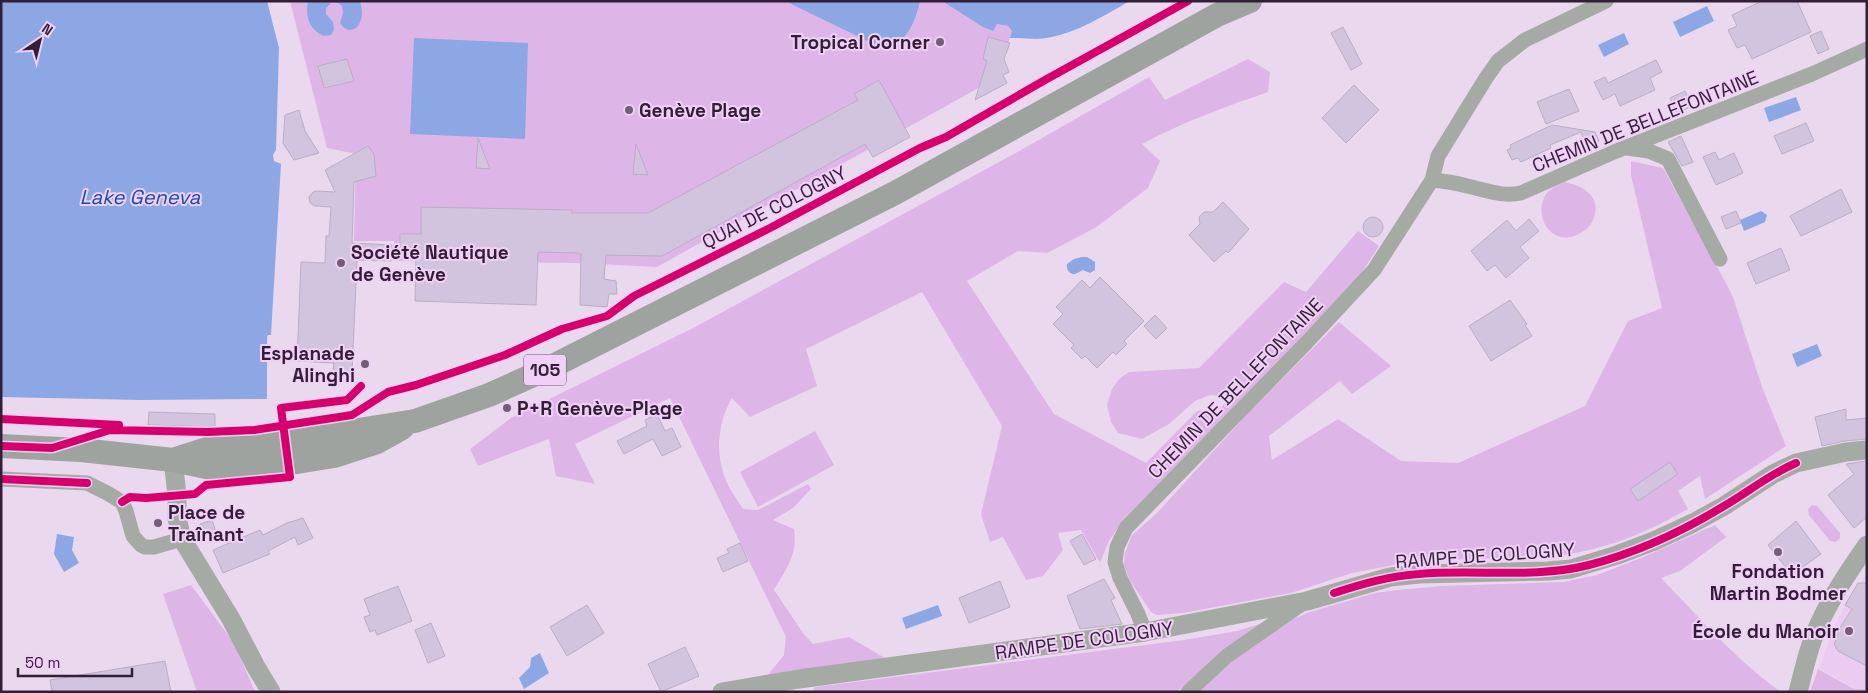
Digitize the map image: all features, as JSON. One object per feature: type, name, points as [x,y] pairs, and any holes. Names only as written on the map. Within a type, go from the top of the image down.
[{"type":"main road","name":"105","points":[[1,446],[81,450],[173,460],[210,448],[270,444],[415,421],[503,390],[895,193],[1226,8],[1250,1]]},
{"type":"street","name":"CHEMIN DE BELLEFONTAINE","points":[[1145,632],[1115,562],[1116,547],[1122,534],[1365,282],[1432,180],[1438,156],[1486,78],[1502,58],[1525,40],[1606,1]]},
{"type":"street","name":"CHEMIN DE BELLEFONTAINE","points":[[1432,180],[1498,194],[1514,195],[1625,148],[1812,74],[1867,49]]},
{"type":"street","points":[[1625,148],[1649,152],[1668,159],[1720,259]]},
{"type":"street","name":"RAMPE DE COLOGNY","points":[[722,692],[799,679],[1145,632],[1307,601],[1390,577],[1419,574],[1548,572],[1590,564],[1654,541],[1693,523],[1724,506],[1772,474],[1790,465],[1812,458],[1867,450]]},
{"type":"street","points":[[173,460],[177,495],[177,518],[182,539],[231,619],[271,692]]},
{"type":"street","points":[[1,479],[87,484],[122,502],[133,536],[142,545],[154,547],[182,539]]},
{"type":"street","points":[[1798,692],[1814,636],[1822,618],[1867,545]]},
{"type":"street","points":[[1188,692],[1227,656],[1307,601]]},
{"type":"shaded area","name":"Genève Plage","points":[[290,1],[785,1],[831,22],[896,46],[912,26],[920,2],[918,1],[942,1],[981,26],[997,24],[1008,26],[1012,31],[1003,59],[1009,71],[657,267],[577,263],[393,261],[394,241],[354,241],[356,154],[327,148]]},
{"type":"shaded area","points":[[1248,59],[1270,72],[1268,92],[1220,109],[1142,144],[1160,161],[1148,188],[1095,228],[1047,253],[1018,251],[967,281],[1054,414],[1146,463],[1197,411],[1220,408],[1231,397],[1210,395],[1195,401],[1169,424],[1142,439],[1118,433],[1111,422],[1107,405],[1112,389],[1119,379],[1129,372],[1199,368],[1284,282],[1306,292],[1358,231],[1379,246],[1359,277],[1119,526],[1109,541],[1100,563],[1081,530],[1058,533],[1063,550],[1043,576],[1026,580],[1003,537],[990,542],[981,514],[1002,426],[922,292],[806,349],[817,386],[750,417],[732,398],[727,407],[719,437],[720,458],[725,478],[743,509],[758,510],[808,484],[811,489],[793,508],[773,520],[794,529],[793,554],[774,590],[803,633],[813,644],[849,637],[885,658],[768,675],[784,655],[786,637],[670,398],[575,444],[595,484],[556,476],[549,439],[478,466],[470,449],[511,418],[695,327],[1021,150],[1149,77],[1165,100]]},
{"type":"shaded area","points":[[1631,161],[1663,168],[1727,285],[1733,297],[1762,387],[1786,446],[1705,499],[1700,476],[1678,491],[1688,509],[1641,533],[1594,549],[1559,556],[1415,561],[1352,573],[1291,593],[1183,613],[1157,615],[1151,612],[1129,579],[1124,565],[1125,553],[1132,535],[1157,513],[1249,412],[1339,322],[1391,366],[1352,394],[1340,381],[1269,436],[1272,460],[1338,419],[1401,461],[1458,463],[1585,406],[1628,321],[1662,308],[1631,175]]},
{"type":"shaded area","points":[[1565,182],[1585,190],[1594,200],[1596,207],[1589,227],[1577,235],[1566,237],[1552,233],[1543,221],[1542,214],[1545,195],[1553,188]]},
{"type":"shaded area","points":[[815,431],[834,465],[758,507],[740,472]]},
{"type":"shaded area","points":[[1812,505],[1817,506],[1840,533],[1840,538],[1836,542],[1830,541],[1809,515],[1808,509]]},
{"type":"shaded area","points":[[1715,525],[1726,537],[1680,571],[1661,578],[1733,652],[1764,680],[1781,692],[1198,692],[1234,660],[1293,619],[1313,611],[1375,593],[1397,590],[1441,586],[1563,582],[1597,575],[1641,558]]},
{"type":"shaded area","name":"École du Manoir","points":[[1867,574],[1867,689],[1855,689],[1819,668],[1835,625],[1858,583]]},
{"type":"shaded area","points":[[191,585],[234,643],[255,692],[197,692],[163,594]]},
{"type":"shaded area","points":[[1263,623],[1176,692],[812,692],[815,687],[1184,640],[1237,631]]},
{"type":"shaded area","points":[[1818,669],[1854,689],[1867,689],[1867,692],[1810,692]]},
{"type":"water","name":"Lake Geneva","points":[[1,1],[267,1],[279,48],[276,150],[273,155],[274,161],[281,164],[271,335],[267,337],[267,399],[140,400],[1,397]]},
{"type":"water","points":[[308,1],[360,1],[362,12],[360,22],[356,28],[349,30],[345,28],[340,23],[343,13],[342,6],[338,3],[331,3],[326,8],[326,14],[333,22],[334,30],[331,35],[323,36],[309,22],[307,12]]},
{"type":"water","points":[[785,1],[920,2],[909,31],[900,42],[886,50]]},
{"type":"water","points":[[942,1],[1130,1],[1097,20],[1074,30],[1037,39],[1010,38],[1012,31],[1008,26],[997,24],[993,31],[981,26]]},
{"type":"water","points":[[1707,6],[1714,21],[1680,37],[1673,22]]},
{"type":"water","points":[[1624,33],[1629,44],[1604,57],[1598,45]]},
{"type":"water","points":[[414,38],[528,43],[525,139],[410,134]]},
{"type":"water","points":[[1796,97],[1801,110],[1769,122],[1764,108]]},
{"type":"water","points":[[1761,211],[1767,215],[1765,222],[1744,231],[1740,220]]},
{"type":"water","points":[[1087,257],[1095,262],[1095,270],[1090,273],[1083,270],[1073,274],[1068,269],[1067,264],[1074,259]]},
{"type":"water","points":[[1817,344],[1822,356],[1797,367],[1792,354]]},
{"type":"water","points":[[57,534],[74,537],[72,550],[79,563],[64,572],[54,554]]},
{"type":"water","points":[[938,605],[942,616],[906,629],[902,618]]},
{"type":"water","points":[[540,653],[549,673],[524,689],[519,678],[530,667],[531,658]]},
{"type":"building","points":[[1762,1],[1797,1],[1811,32],[1752,59],[1745,45],[1737,48],[1728,30],[1737,26],[1732,15]]},
{"type":"building","points":[[1343,27],[1362,64],[1351,70],[1331,33]]},
{"type":"building","points":[[1821,31],[1829,49],[1818,54],[1810,36]]},
{"type":"building","points":[[988,37],[1010,43],[1004,59],[1009,72],[1003,75],[1007,83],[975,100],[987,61],[983,59]]},
{"type":"building","points":[[347,59],[354,81],[324,88],[318,66]]},
{"type":"building","points":[[1656,60],[1662,72],[1650,78],[1655,90],[1620,106],[1615,94],[1603,100],[1594,82],[1605,77],[1608,83]]},
{"type":"building","points":[[879,80],[910,137],[873,157],[865,144],[662,256],[606,255],[604,279],[616,281],[617,294],[609,294],[607,307],[580,305],[581,254],[577,253],[538,252],[536,305],[415,301],[416,248],[400,247],[400,234],[421,234],[421,207],[572,210],[572,213],[648,213],[858,100],[854,94]]},
{"type":"building","points":[[1354,85],[1379,110],[1346,143],[1322,118]]},
{"type":"building","points":[[1569,89],[1579,111],[1546,124],[1537,102]]},
{"type":"building","points":[[1685,91],[1692,106],[1677,113],[1670,98]]},
{"type":"building","points":[[299,110],[305,131],[319,153],[294,160],[283,143],[285,115]]},
{"type":"building","points":[[1806,123],[1814,141],[1782,154],[1774,136]]},
{"type":"building","points":[[1552,125],[1595,132],[1599,141],[1587,147],[1581,132],[1550,145],[1551,148],[1521,162],[1518,158],[1512,160],[1507,150],[1511,148],[1510,145]]},
{"type":"building","points":[[1681,136],[1693,162],[1682,166],[1668,142]]},
{"type":"building","points":[[478,138],[490,169],[476,168]]},
{"type":"building","points":[[636,144],[648,175],[633,174]]},
{"type":"building","name":"Société Nautique de Genève","points":[[368,146],[374,154],[376,176],[354,182],[352,243],[392,245],[391,261],[357,260],[352,372],[333,371],[334,363],[297,361],[301,262],[325,263],[326,236],[329,236],[331,207],[315,206],[310,203],[309,197],[313,192],[317,191],[335,192],[325,170]]},
{"type":"building","points":[[1715,152],[1719,160],[1734,153],[1743,173],[1716,185],[1703,157]]},
{"type":"building","points":[[1841,189],[1852,212],[1801,236],[1790,216]]},
{"type":"building","points":[[1223,202],[1249,229],[1228,253],[1226,251],[1214,262],[1189,235],[1200,224],[1199,217],[1204,212],[1213,212]]},
{"type":"building","points":[[1736,211],[1741,223],[1726,229],[1721,217]]},
{"type":"building","points":[[1373,217],[1380,220],[1383,227],[1380,234],[1373,237],[1366,234],[1363,227],[1366,220]]},
{"type":"building","points":[[1529,219],[1539,231],[1520,247],[1529,258],[1506,278],[1495,265],[1487,271],[1471,251],[1507,220],[1516,231]]},
{"type":"building","points":[[1781,248],[1790,270],[1756,284],[1747,263]]},
{"type":"building","points":[[1100,277],[1144,321],[1124,341],[1127,344],[1116,355],[1113,352],[1097,368],[1085,356],[1082,359],[1071,348],[1074,345],[1053,324],[1063,314],[1056,307],[1082,280],[1090,288]]},
{"type":"building","points":[[1510,300],[1527,324],[1525,325],[1532,336],[1491,361],[1469,326]]},
{"type":"building","points":[[1155,315],[1167,328],[1156,339],[1144,326]]},
{"type":"building","points":[[1846,409],[1846,420],[1867,418],[1867,439],[1822,446],[1815,417]]},
{"type":"building","points":[[149,412],[215,414],[215,427],[148,425]]},
{"type":"building","points":[[657,414],[665,431],[672,428],[681,447],[662,456],[653,439],[624,454],[617,441],[647,426],[645,420]]},
{"type":"building","points":[[1867,461],[1867,517],[1854,528],[1828,495],[1854,474],[1846,464]]},
{"type":"building","points":[[1670,462],[1678,474],[1638,501],[1630,489]]},
{"type":"building","points":[[303,518],[313,538],[298,545],[295,537],[268,551],[270,554],[223,573],[213,550],[260,530],[263,535],[287,523]]},
{"type":"building","points":[[212,520],[216,532],[204,536],[200,524]]},
{"type":"building","points":[[1796,521],[1821,554],[1792,575],[1768,545]]},
{"type":"building","points":[[1082,534],[1096,559],[1084,565],[1070,541]]},
{"type":"building","points":[[740,543],[748,561],[723,572],[717,558],[729,553],[727,549]]},
{"type":"building","points":[[1104,579],[1115,598],[1111,600],[1122,624],[1080,629],[1067,596]]},
{"type":"building","points":[[1000,581],[1010,607],[969,623],[959,598]]},
{"type":"building","points":[[1858,583],[1867,583],[1867,666],[1838,651],[1834,644],[1838,635],[1836,634],[1852,609],[1845,605]]},
{"type":"building","points":[[398,586],[412,621],[377,635],[375,630],[370,632],[364,617],[370,615],[364,599]]},
{"type":"building","points":[[587,605],[604,633],[567,656],[550,627]]},
{"type":"building","points":[[431,623],[445,656],[428,663],[415,630]]},
{"type":"building","points":[[685,647],[699,676],[661,692],[648,664]]},
{"type":"building","points":[[165,661],[171,692],[52,692],[50,680]]},
{"type":"cycle path","name":"QUAI DE COLOGNY","points":[[1,446],[52,448],[110,430],[208,432],[254,430],[352,415],[388,392],[416,385],[505,355],[562,329],[607,316],[634,296],[770,228],[920,148],[946,137],[1188,1]]},
{"type":"cycle path","points":[[122,502],[130,497],[146,498],[195,494],[206,485],[290,477],[281,408],[347,400],[361,386]]},
{"type":"cycle path","points":[[1,419],[119,425]]},
{"type":"cycle path","points":[[1334,593],[1376,581],[1408,575],[1547,572],[1589,565],[1641,548],[1675,532],[1733,501],[1786,467],[1796,463]]},
{"type":"cycle path","points":[[1,479],[87,483]]},
{"type":"place","name":"Tropical Corner","points":[[940,42]]},
{"type":"place","name":"Genève Plage","points":[[629,110]]},
{"type":"place","name":"Société Nautique de Genève","points":[[341,263]]},
{"type":"place","name":"Esplanade Alinghi","points":[[365,364]]},
{"type":"place","name":"P+R Genève-Plage","points":[[507,408]]},
{"type":"place","name":"Place de Traînant","points":[[158,523]]},
{"type":"place","name":"Fondation Martin Bodmer","points":[[1778,552]]},
{"type":"place","name":"École du Manoir","points":[[1849,631]]}]
